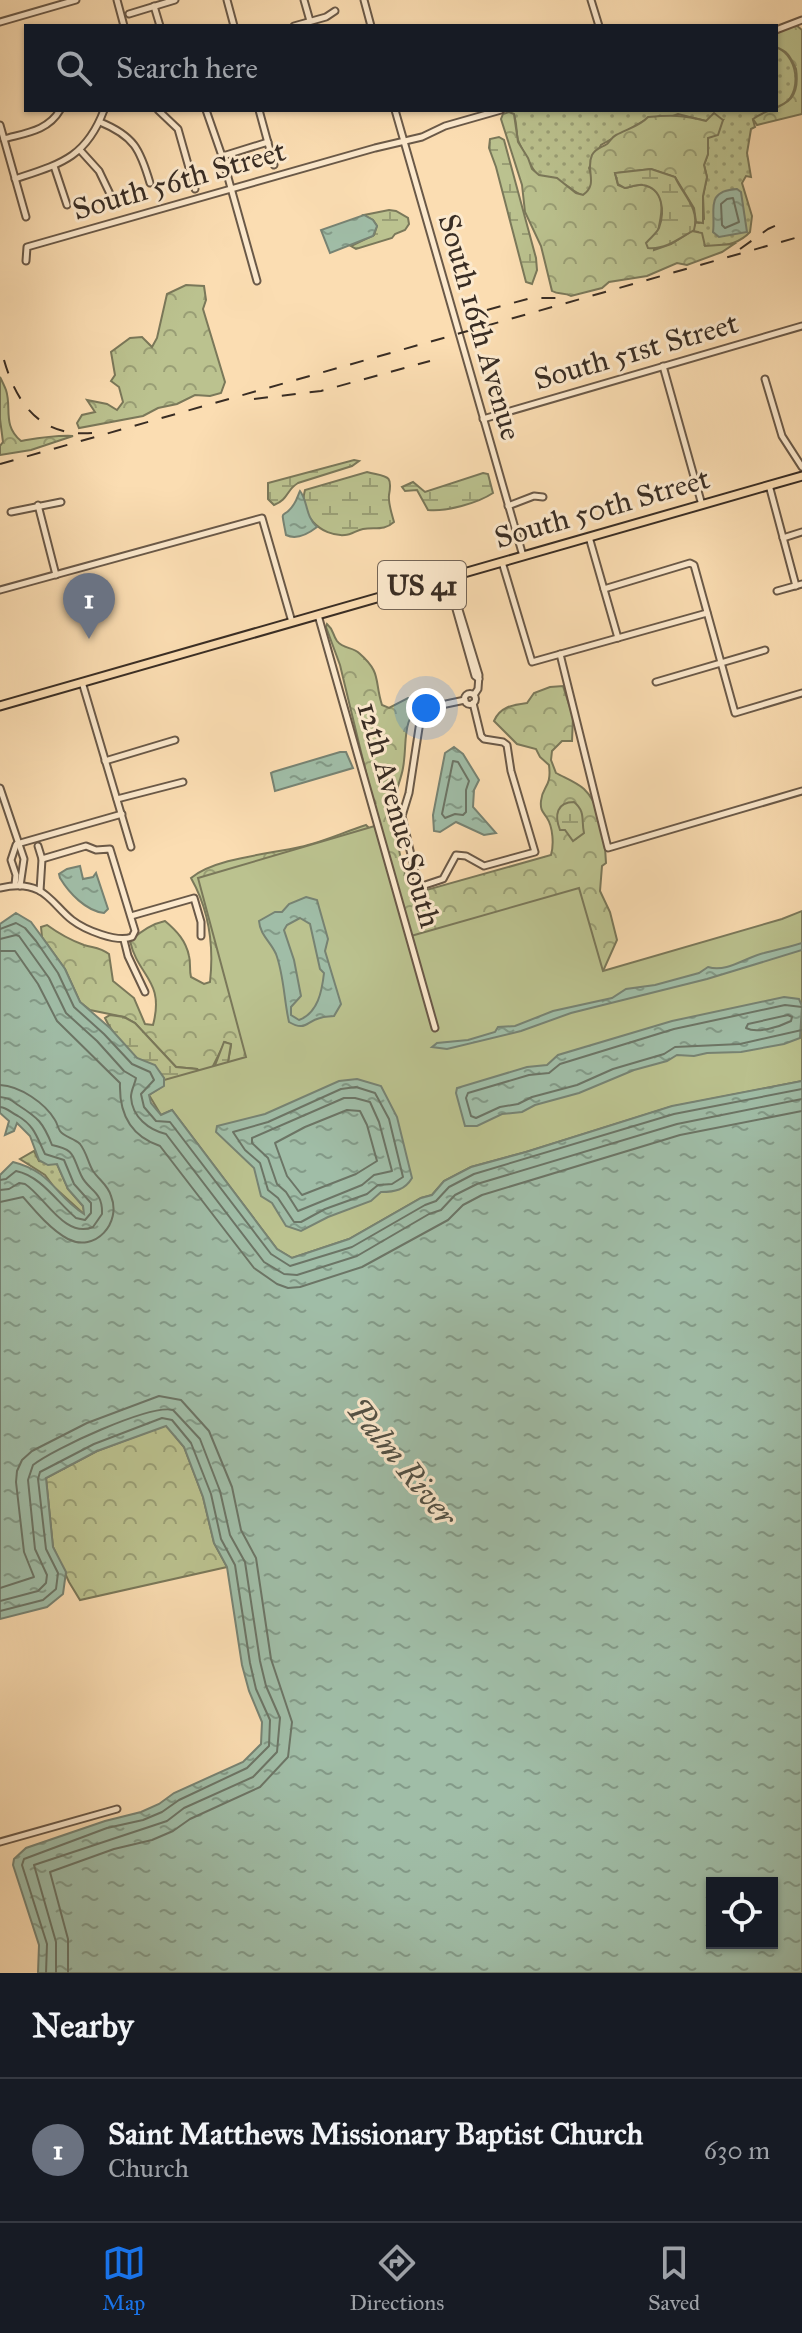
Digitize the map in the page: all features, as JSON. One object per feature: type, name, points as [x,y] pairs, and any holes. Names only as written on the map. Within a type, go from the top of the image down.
[{"type":"main road","name":"South 50th Street","points":[[0,706],[802,476]]},
{"type":"street","points":[[0,22],[74,0]]},
{"type":"street","points":[[117,0],[123,24]]},
{"type":"street","points":[[129,14],[175,0]]},
{"type":"street","points":[[227,0],[233,24]]},
{"type":"street","points":[[304,0],[310,21]]},
{"type":"street","points":[[364,0],[370,24]]},
{"type":"street","points":[[591,0],[598,24]]},
{"type":"street","points":[[154,6],[159,24]]},
{"type":"street","points":[[300,24],[326,17],[335,11]]},
{"type":"street","points":[[778,29],[802,20]]},
{"type":"street","points":[[4,139],[41,128],[51,123],[59,112]]},
{"type":"street","points":[[15,179],[64,163],[90,140],[103,112]]},
{"type":"street","points":[[160,112],[178,129],[195,189]]},
{"type":"street","points":[[207,112],[257,281]]},
{"type":"street","points":[[260,112],[274,165]]},
{"type":"street","name":"South 16th Avenue","points":[[396,112],[523,556]]},
{"type":"street","name":"South 56th Street","points":[[26,261],[27,247],[422,137],[445,126],[494,112]]},
{"type":"street","points":[[100,122],[116,128],[135,143],[150,183]]},
{"type":"street","points":[[0,125],[26,217]]},
{"type":"street","points":[[222,156],[268,142]]},
{"type":"street","points":[[80,150],[99,171],[111,196]]},
{"type":"street","points":[[54,166],[67,205]]},
{"type":"street","name":"South 51st Street","points":[[483,419],[802,326]]},
{"type":"street","points":[[663,366],[702,505]]},
{"type":"street","points":[[765,379],[782,436],[802,467]]},
{"type":"street","points":[[769,485],[799,585],[777,591]]},
{"type":"street","points":[[508,506],[534,496],[543,497]]},
{"type":"street","points":[[11,512],[61,502]]},
{"type":"street","points":[[38,505],[56,575]]},
{"type":"street","points":[[0,590],[262,518],[292,622]]},
{"type":"street","points":[[783,538],[802,532]]},
{"type":"street","points":[[589,537],[618,638]]},
{"type":"street","points":[[502,562],[531,661],[707,613]]},
{"type":"street","points":[[604,589],[688,564],[694,565],[735,713],[802,693]]},
{"type":"street","points":[[449,577],[475,676],[479,679],[473,703],[484,739],[507,745],[511,771],[535,852],[484,866],[466,856],[456,855],[443,879],[422,886],[416,881],[402,816],[409,793],[421,715],[427,708],[465,700]]},
{"type":"street","name":"12th Avenue South","points":[[318,615],[435,1028]]},
{"type":"street","points":[[656,682],[765,650]]},
{"type":"street","points":[[560,654],[608,848],[802,791]]},
{"type":"street","points":[[82,682],[131,847]]},
{"type":"street","points":[[465,700],[468,694],[474,695]]},
{"type":"street","points":[[465,700],[468,704],[473,703]]},
{"type":"street","points":[[105,761],[175,740]]},
{"type":"street","points":[[117,799],[183,782]]},
{"type":"street","points":[[0,788],[24,859],[18,872],[18,885]]},
{"type":"street","points":[[17,844],[122,814]]},
{"type":"street","points":[[17,844],[11,860],[18,872]]},
{"type":"street","points":[[38,846],[42,859],[40,891]]},
{"type":"street","points":[[0,888],[18,885],[40,891],[74,922],[124,940],[135,934],[110,849],[96,850],[86,846],[42,859]]},
{"type":"street","points":[[131,916],[194,898],[201,922],[201,936]]},
{"type":"street","points":[[124,940],[145,992]]},
{"type":"street","points":[[0,1842],[117,1809]]},
{"type":"green space","points":[[796,25],[802,30],[802,114],[757,125],[753,119],[766,112],[778,112],[778,107],[795,92],[796,69],[789,55],[778,48],[778,30]]},
{"type":"green space","points":[[778,48],[791,60],[796,79],[791,97],[778,107]]},
{"type":"green space","points":[[509,112],[766,112],[753,120],[755,127],[751,129],[747,153],[751,177],[746,176],[742,183],[752,216],[750,232],[735,242],[705,246],[698,232],[692,231],[696,222],[704,219],[703,196],[707,177],[704,165],[708,138],[723,120],[706,121],[678,114],[644,121],[601,145],[589,168],[591,186],[583,195],[535,172],[518,140],[514,115]]},
{"type":"green space","points":[[714,113],[723,120],[718,135],[708,138],[704,165],[707,177],[703,223],[696,222],[694,208],[675,177],[651,169],[615,173],[618,185],[625,188],[644,185],[659,195],[661,213],[654,250],[692,231],[702,233],[705,246],[734,244],[722,252],[687,265],[677,263],[647,276],[609,282],[602,288],[571,296],[552,291],[541,246],[525,212],[522,185],[501,119],[503,114],[514,114],[518,142],[532,169],[539,175],[557,178],[583,195],[590,186],[592,155],[615,136],[648,117],[677,116],[706,121]]},
{"type":"green space","points":[[499,137],[504,140],[536,258],[537,270],[532,284],[526,282],[489,148],[490,139]]},
{"type":"green space","points":[[651,169],[675,177],[693,208],[695,222],[694,230],[672,243],[648,248],[646,243],[661,222],[661,202],[650,187],[637,185],[625,188],[618,184],[615,173]]},
{"type":"green space","points":[[389,210],[408,218],[409,224],[405,230],[392,238],[356,249],[351,246],[374,235],[377,226],[364,215]]},
{"type":"green space","points":[[186,285],[204,286],[206,300],[203,309],[225,382],[221,393],[195,395],[143,416],[79,428],[77,423],[82,415],[95,412],[87,400],[107,404],[117,410],[123,402],[119,387],[111,381],[115,375],[111,352],[130,338],[142,337],[152,347],[167,294]]},
{"type":"green space","points":[[0,377],[8,397],[11,429],[21,441],[73,436],[31,450],[0,455],[3,442]]},
{"type":"green space","points":[[359,461],[298,483],[274,505],[268,499],[268,483]]},
{"type":"green space","points":[[367,472],[389,480],[389,502],[394,522],[383,528],[336,535],[313,522],[305,507],[305,490]]},
{"type":"green space","points":[[488,474],[493,493],[453,508],[428,510],[417,490],[405,491],[402,487],[413,482],[425,492]]},
{"type":"green space","points":[[327,624],[339,644],[357,651],[371,666],[382,705],[389,708],[408,698],[424,700],[408,724],[403,768],[393,806],[403,867],[416,893],[551,855],[552,831],[541,804],[548,783],[549,765],[536,749],[517,744],[494,721],[503,710],[527,703],[534,693],[563,686],[573,717],[572,741],[562,741],[552,751],[551,760],[556,773],[581,787],[590,796],[601,823],[606,863],[602,866],[600,891],[610,912],[617,940],[604,969],[433,1015]]},
{"type":"green space","points":[[574,802],[582,813],[584,833],[573,841],[565,830],[560,830],[557,815],[564,804]]},
{"type":"green space","points":[[366,825],[373,832],[257,1042],[236,1071],[228,1062],[231,1045],[225,1042],[207,1078],[197,1069],[176,1067],[135,1023],[124,1017],[90,1010],[80,1002],[65,969],[42,937],[41,927],[47,925],[74,941],[109,954],[113,981],[134,998],[145,1024],[153,1025],[156,998],[130,941],[138,934],[165,921],[186,946],[191,977],[204,984],[210,982],[209,928],[191,878],[228,861],[309,845]]},
{"type":"green space","points":[[378,825],[411,936],[579,888],[603,971],[802,911],[802,1081],[670,1107],[471,1167],[444,1181],[432,1195],[421,1198],[349,1239],[292,1258],[277,1249],[172,1110],[161,1115],[149,1095],[163,1086],[164,1080],[246,1057],[198,878]]},
{"type":"green space","points":[[110,1015],[135,1023],[176,1067],[197,1069],[207,1078],[224,1042],[231,1044],[228,1062],[231,1084],[163,1092],[164,1078],[124,1046],[105,1018]]},
{"type":"green space","points":[[34,1151],[39,1161],[57,1164],[68,1189],[83,1206],[85,1215],[45,1175],[20,1159]]},
{"type":"green space","points":[[166,1425],[184,1447],[203,1497],[214,1543],[227,1567],[80,1600],[53,1547],[46,1478],[97,1451]]},
{"type":"water","points":[[737,189],[741,192],[747,232],[719,237],[713,232],[714,203],[720,194]]},
{"type":"water","points":[[364,215],[377,226],[373,236],[330,253],[321,230]]},
{"type":"water","points":[[300,491],[310,518],[317,527],[294,537],[286,535],[283,515],[294,504]]},
{"type":"water","points":[[454,747],[463,754],[479,780],[474,790],[473,807],[496,833],[484,835],[456,822],[440,832],[434,831],[433,815],[445,753]]},
{"type":"water","points":[[346,752],[353,768],[275,791],[271,773]]},
{"type":"water","points":[[80,866],[83,879],[96,873],[108,909],[104,913],[91,909],[79,900],[60,878],[59,874],[67,869]]},
{"type":"water","points":[[306,897],[317,900],[328,939],[325,951],[341,1004],[334,1016],[315,1019],[303,1026],[289,1022],[279,962],[259,921],[275,912],[282,912],[289,904]],"holes":[[[300,918],[310,924],[320,969],[324,973],[315,1007],[299,1020],[291,1015],[291,1007],[301,996],[284,930]]]},
{"type":"water","name":"Palm River","points":[[16,913],[31,922],[65,969],[80,1002],[110,1028],[137,1058],[155,1065],[164,1078],[164,1086],[149,1095],[151,1103],[161,1115],[172,1110],[277,1249],[292,1258],[349,1239],[421,1198],[432,1195],[444,1181],[471,1167],[672,1106],[802,1081],[802,1973],[38,1973],[39,1945],[13,1865],[14,1859],[26,1848],[141,1812],[174,1793],[243,1762],[261,1744],[262,1722],[242,1665],[227,1567],[214,1543],[203,1497],[184,1447],[166,1426],[97,1451],[46,1478],[53,1547],[66,1572],[63,1594],[47,1607],[0,1619],[0,1175],[13,1162],[26,1166],[45,1178],[84,1214],[83,1206],[68,1189],[57,1164],[48,1165],[39,1160],[30,1136],[17,1123],[14,1131],[5,1135],[9,1121],[0,1113],[0,924]]},
{"type":"water","points":[[802,943],[802,950],[707,979],[571,1013],[521,1031],[447,1049],[432,1047],[437,1043],[468,1040],[495,1032],[498,1027],[515,1026],[553,1011],[612,998],[626,989],[655,985],[699,973],[708,967],[722,968]]},
{"type":"water","points":[[784,997],[799,999],[802,1006],[800,1038],[741,1052],[677,1055],[579,1093],[535,1105],[522,1112],[502,1114],[477,1126],[465,1126],[457,1088],[527,1067],[547,1065],[558,1055],[672,1021]]},
{"type":"water","points":[[357,1079],[381,1086],[397,1117],[412,1178],[399,1190],[381,1192],[371,1201],[301,1231],[286,1226],[272,1203],[261,1196],[254,1168],[216,1132],[217,1126],[265,1114],[339,1081]]},
{"type":"railway","points":[[740,249],[768,229],[786,221]]},
{"type":"railway","points":[[0,464],[802,236]]},
{"type":"railway","points":[[487,310],[531,298],[565,298]]},
{"type":"railway","points":[[4,360],[16,391],[34,415],[59,430],[92,433]]},
{"type":"railway","points":[[254,399],[321,391],[430,361]]},
{"type":"place","name":"Saint Matthews Missionary Baptist Church","points":[[89,639]]}]
